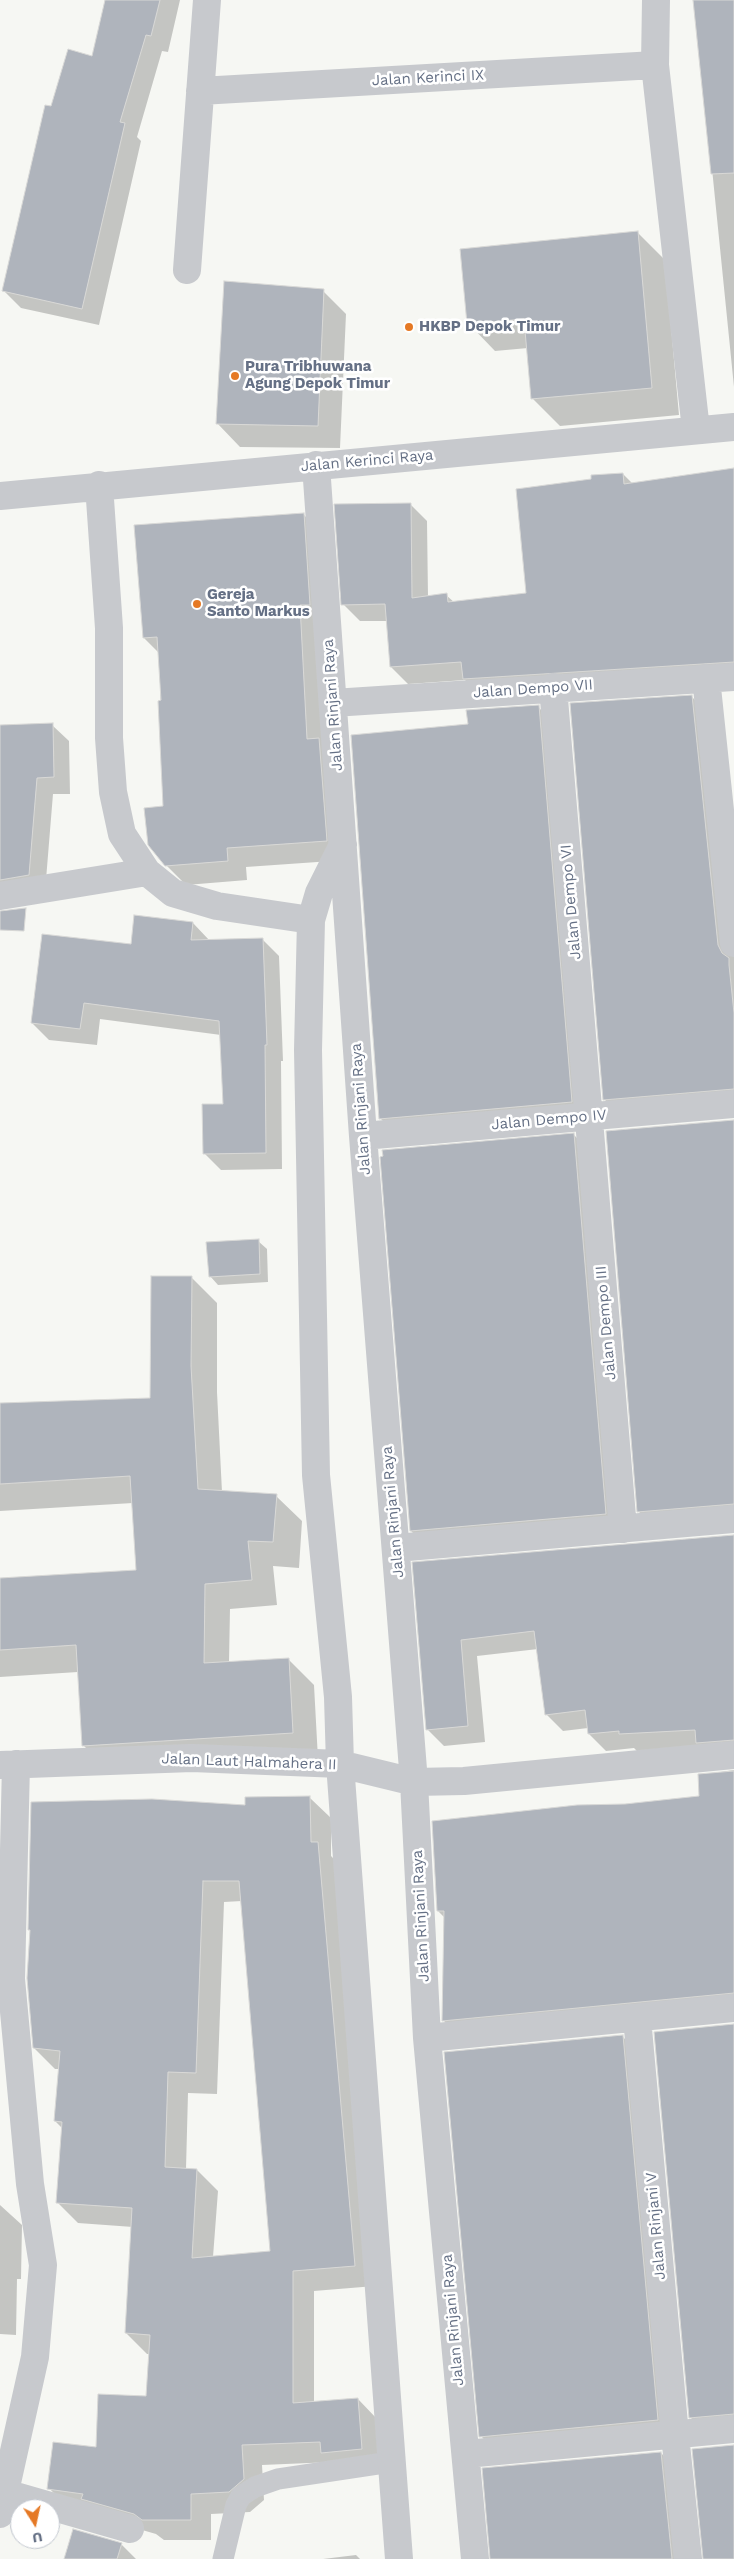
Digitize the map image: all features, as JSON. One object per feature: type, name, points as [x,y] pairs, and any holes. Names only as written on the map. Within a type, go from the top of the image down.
[{"type":"street","points":[[187,270],[206,0]]},
{"type":"street","points":[[656,0],[655,66],[696,430]]},
{"type":"street","name":"Jalan Kerinci IX","points":[[200,91],[655,66]]},
{"type":"street","name":"Jalan Kerinci Raya","points":[[0,496],[99,485],[734,427]]},
{"type":"street","name":"Jalan Rinjani Raya","points":[[316,465],[363,1136],[414,1782],[426,2038],[475,2559]]},
{"type":"street","points":[[99,485],[109,628],[109,738],[113,792],[122,834],[147,872],[173,893],[217,906],[311,920]]},
{"type":"street","name":"Jalan Dempo VII","points":[[333,703],[734,676]]},
{"type":"street","points":[[706,678],[729,843],[734,943]]},
{"type":"street","name":"Jalan Dempo VI","points":[[553,687],[589,1116]]},
{"type":"street","points":[[343,845],[319,893],[311,920],[308,1050],[316,1474],[338,1697],[340,1764],[399,2559]]},
{"type":"street","points":[[0,896],[147,872]]},
{"type":"street","name":"Jalan Dempo IV","points":[[363,1136],[734,1104]]},
{"type":"street","name":"Jalan Dempo III","points":[[589,1116],[623,1529]]},
{"type":"street","points":[[396,1548],[734,1519]]},
{"type":"street","name":"Jalan Laut Halmahera II","points":[[8,1764],[192,1758],[340,1764],[414,1782],[464,1781],[734,1755]]},
{"type":"street","points":[[8,1764],[11,1979],[30,2184],[43,2265],[35,2357],[3,2503],[130,2529]]},
{"type":"street","points":[[426,2038],[734,2008]]},
{"type":"street","name":"Jalan Rinjani V","points":[[637,2018],[688,2559]]},
{"type":"street","points":[[466,2454],[734,2429]]},
{"type":"lane","points":[[223,2559],[236,2505],[242,2496],[255,2487],[278,2479],[391,2462]]},
{"type":"building","points":[[105,0],[160,0],[151,36],[146,35],[120,122],[125,123],[82,309],[2,291],[45,105],[51,106],[68,49],[92,56]]},
{"type":"building","points":[[693,0],[734,0],[734,173],[711,174]]},
{"type":"building","points":[[638,231],[652,388],[531,399],[524,319],[467,324],[460,249]]},
{"type":"building","points":[[224,281],[324,289],[318,426],[216,424]]},
{"type":"building","points":[[734,468],[734,662],[463,679],[461,662],[390,667],[385,604],[341,605],[334,504],[411,503],[412,598],[447,593],[448,602],[526,593],[516,489],[591,479],[591,475],[623,473],[624,484]]},
{"type":"building","points":[[304,513],[310,605],[300,605],[307,739],[319,738],[327,841],[227,848],[228,861],[165,866],[148,845],[144,808],[163,806],[158,701],[161,700],[157,637],[143,638],[134,525]]},
{"type":"building","points":[[692,695],[718,945],[722,953],[729,958],[734,1013],[734,1089],[603,1100],[570,703]]},
{"type":"building","points":[[539,705],[572,1102],[379,1119],[351,735],[468,724],[466,710]]},
{"type":"building","points":[[53,723],[54,777],[37,778],[29,875],[0,880],[0,725]]},
{"type":"building","points":[[26,908],[24,931],[0,930],[0,911]]},
{"type":"building","points":[[134,915],[193,922],[191,940],[263,938],[267,1045],[265,1045],[266,1153],[203,1154],[202,1104],[223,1104],[219,1021],[84,1003],[80,1029],[31,1023],[42,934],[131,944]]},
{"type":"building","points":[[734,1120],[734,1504],[637,1512],[606,1131]]},
{"type":"building","points":[[574,1133],[606,1514],[410,1531],[380,1157],[383,1156],[382,1150]]},
{"type":"building","points":[[259,1239],[260,1274],[209,1277],[206,1242]]},
{"type":"building","points":[[151,1276],[192,1276],[191,1366],[198,1489],[277,1494],[273,1542],[248,1541],[252,1580],[205,1584],[204,1663],[289,1658],[293,1733],[82,1746],[76,1645],[0,1650],[0,1578],[136,1570],[130,1476],[0,1484],[0,1403],[150,1398]]},
{"type":"building","points":[[734,1535],[734,1740],[696,1743],[695,1730],[619,1734],[619,1731],[588,1734],[585,1710],[545,1715],[534,1631],[461,1640],[468,1726],[426,1730],[412,1562]]},
{"type":"building","points":[[734,1771],[734,1993],[442,2021],[444,1911],[437,1911],[432,1821],[577,1805],[625,1804],[699,1796],[698,1774]]},
{"type":"building","points":[[310,1796],[311,1842],[318,1842],[355,2266],[293,2271],[293,2403],[358,2398],[362,2449],[321,2453],[320,2442],[242,2445],[244,2479],[229,2492],[191,2494],[191,2520],[142,2520],[134,2514],[81,2499],[83,2494],[47,2489],[53,2442],[96,2447],[98,2394],[146,2396],[150,2335],[125,2333],[132,2208],[56,2203],[62,2122],[54,2121],[60,2051],[33,2048],[27,1978],[30,1930],[28,1930],[31,1802],[152,1799],[245,1805],[245,1797]],"holes":[[[203,1881],[239,1881],[270,2251],[192,2258],[197,2169],[165,2167],[168,2072],[196,2073]]]},
{"type":"building","points":[[734,2024],[734,2414],[689,2418],[654,2032]]},
{"type":"building","points":[[623,2035],[658,2420],[479,2437],[444,2052]]},
{"type":"building","points":[[734,2445],[734,2559],[703,2559],[692,2449]]},
{"type":"building","points":[[661,2452],[672,2559],[490,2559],[482,2468]]},
{"type":"building","points":[[73,2529],[122,2543],[117,2559],[64,2559]]},
{"type":"place","name":"HKBP Depok Timur","points":[[409,327]]},
{"type":"place","name":"Pura Tribhuwana Agung Depok Timur","points":[[235,376]]},
{"type":"place","name":"Gereja Santo Markus","points":[[197,604]]}]
